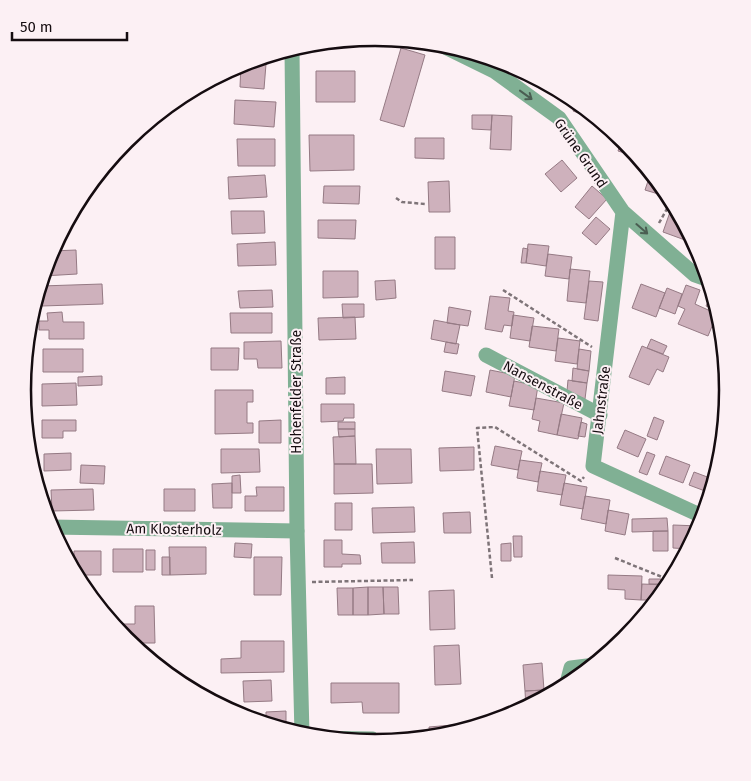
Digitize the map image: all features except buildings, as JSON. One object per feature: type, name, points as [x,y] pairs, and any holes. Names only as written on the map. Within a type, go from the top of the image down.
[{"type":"street","name":"Hohenfelder Straße","points":[[292,57],[297,531],[302,727]]},
{"type":"street","name":"Grüne Grund","points":[[473,61],[494,71],[559,118],[623,212],[695,275],[700,277]]},
{"type":"street","name":"Jahnstraße","points":[[593,466],[623,212]]},
{"type":"street","name":"Nansenstraße","points":[[486,354],[600,415]]},
{"type":"street","points":[[593,466],[697,514]]},
{"type":"street","name":"Am Klosterholz","points":[[59,527],[297,531]]},
{"type":"street","points":[[569,676],[571,668],[581,667]]},
{"type":"path","points":[[396,198],[402,202],[425,204]]},
{"type":"path","points":[[651,237],[668,208]]},
{"type":"path","points":[[503,290],[607,356]]},
{"type":"path","points":[[492,578],[477,428],[495,427],[581,481],[593,466]]},
{"type":"path","points":[[615,558],[665,578]]},
{"type":"path","points":[[298,582],[413,580]]}]
